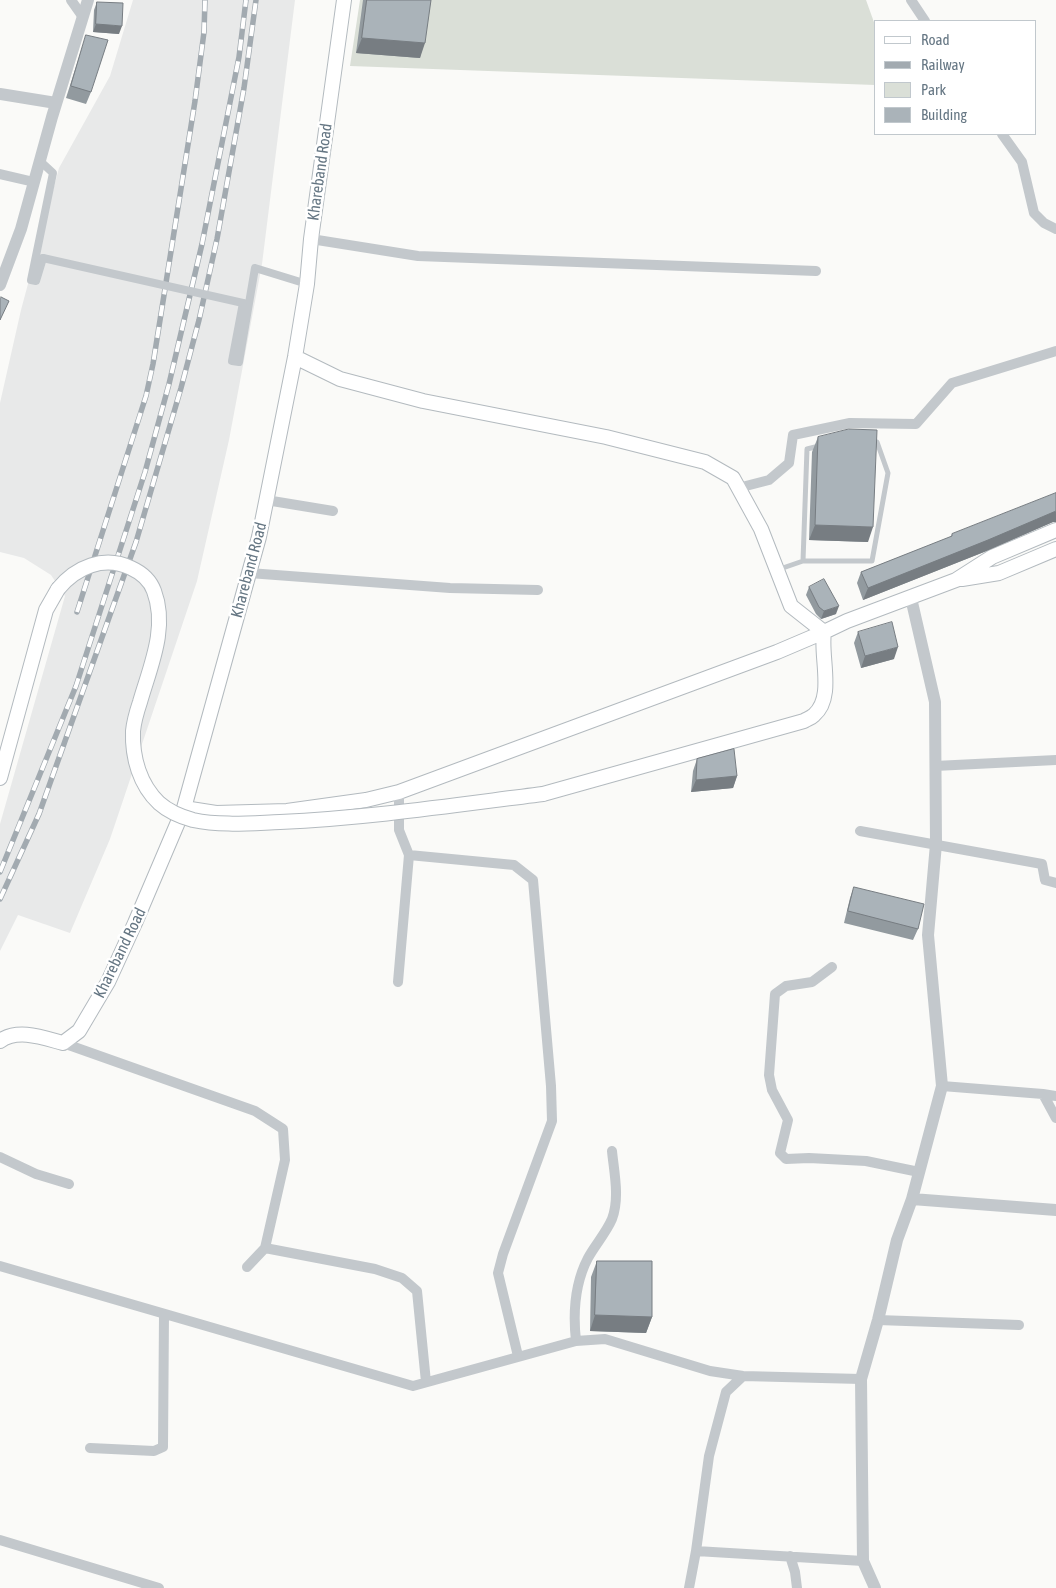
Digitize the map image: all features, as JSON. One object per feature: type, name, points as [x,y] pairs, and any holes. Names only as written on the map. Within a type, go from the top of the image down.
[{"type":"main road","name":"Khareband Road","points":[[63,1043],[79,1031],[108,982],[136,923],[184,808],[259,538],[295,357],[307,284],[311,238],[344,0]]},
{"type":"main road","points":[[295,357],[340,379],[423,401],[606,437],[705,462],[733,478],[761,529],[791,606],[824,632]]},
{"type":"main road","points":[[184,808],[216,813],[287,811],[366,800],[399,792],[777,652],[847,621],[956,580],[992,557],[1056,530]]},
{"type":"main road","points":[[956,580],[999,573],[1056,549]]},
{"type":"main road","points":[[0,778],[46,610],[64,581],[76,572],[97,563],[113,562],[123,564],[139,572],[149,581],[159,609],[157,642],[136,713],[133,731],[138,772],[146,789],[160,805],[192,820],[211,823],[250,823],[372,816],[543,794],[804,721],[815,715],[823,703],[826,689],[822,643],[824,632]]},
{"type":"main road","points":[[0,1040],[12,1036],[30,1034],[63,1043]]},
{"type":"street","points":[[71,0],[83,17]]},
{"type":"street","points":[[0,285],[21,229],[56,103],[88,0]]},
{"type":"street","points":[[911,0],[924,20]]},
{"type":"street","points":[[0,94],[56,103]]},
{"type":"street","points":[[1003,135],[1022,162],[1034,213],[1044,223],[1056,229]]},
{"type":"street","points":[[40,161],[53,174],[31,280],[36,280],[44,258],[243,303],[232,361],[238,362],[255,268],[307,284]]},
{"type":"street","points":[[0,174],[34,182]]},
{"type":"street","points":[[311,238],[418,256],[816,272]]},
{"type":"street","points":[[738,488],[769,480],[789,463],[793,435],[850,423],[916,424],[952,382],[1056,351]]},
{"type":"street","points":[[266,500],[333,511]]},
{"type":"street","points":[[249,573],[450,588],[538,590]]},
{"type":"street","points":[[876,1588],[863,1561],[861,1379],[878,1320],[897,1240],[912,1199],[942,1086],[928,935],[936,844],[935,702],[911,598]]},
{"type":"street","points":[[935,766],[1056,760]]},
{"type":"street","points":[[398,982],[409,854],[399,830],[399,792]]},
{"type":"street","points":[[860,831],[1042,864],[1045,880],[1056,883]]},
{"type":"street","points":[[409,854],[514,865],[533,880],[551,1086],[552,1121],[503,1254],[498,1273],[518,1356]]},
{"type":"street","points":[[832,967],[812,982],[786,986],[775,994],[769,1075],[772,1090],[788,1120],[780,1153],[786,1159],[809,1158],[866,1161],[919,1172]]},
{"type":"street","points":[[63,1043],[255,1111],[283,1129],[285,1160],[264,1248],[246,1267]]},
{"type":"street","points":[[942,1086],[1056,1096]]},
{"type":"street","points":[[1043,1094],[1056,1118]]},
{"type":"street","points":[[576,1340],[574,1326],[575,1308],[582,1274],[587,1260],[612,1218],[615,1205],[616,1187],[612,1151]]},
{"type":"street","points":[[0,1157],[36,1174],[69,1184]]},
{"type":"street","points":[[912,1199],[1056,1210]]},
{"type":"street","points":[[264,1248],[375,1268],[402,1278],[410,1284],[417,1291],[426,1382]]},
{"type":"street","points":[[0,1266],[413,1386],[576,1340],[604,1339],[710,1371],[743,1376],[861,1379]]},
{"type":"street","points":[[90,1448],[154,1451],[163,1446],[164,1314]]},
{"type":"street","points":[[878,1320],[1019,1325]]},
{"type":"street","points":[[689,1588],[709,1456],[726,1392],[743,1376]]},
{"type":"street","points":[[0,1540],[159,1588]]},
{"type":"street","points":[[696,1550],[863,1561]]},
{"type":"street","points":[[790,1556],[797,1588]]},
{"type":"lane","points":[[777,570],[803,561],[872,561],[888,473],[877,442]]},
{"type":"lane","points":[[803,561],[807,449],[825,444]]},
{"type":"shaded area","points":[[133,0],[295,0],[262,264],[229,440],[197,581],[110,839],[70,933],[18,915],[0,951],[0,824],[65,596],[51,575],[24,558],[0,552],[0,403],[21,310],[59,168],[110,76]]},
{"type":"green space","points":[[360,0],[866,0],[874,22],[874,85],[350,66]]},
{"type":"building","points":[[367,0],[431,0],[425,43],[362,38]]},
{"type":"building","points":[[97,2],[123,3],[122,26],[96,24]]},
{"type":"building","points":[[86,35],[108,40],[91,92],[71,86]]},
{"type":"building","points":[[0,298],[9,301],[0,320]]},
{"type":"building","points":[[849,429],[877,430],[873,527],[815,525],[818,437]]},
{"type":"building","points":[[1056,493],[1056,511],[868,588],[861,572]]},
{"type":"building","points":[[824,579],[839,606],[824,611],[819,607],[809,587]]},
{"type":"building","points":[[892,622],[898,647],[865,656],[858,632]]},
{"type":"building","points":[[734,749],[737,776],[696,780],[697,759]]},
{"type":"building","points":[[854,887],[924,904],[918,929],[848,911]]},
{"type":"building","points":[[597,1261],[652,1261],[652,1317],[595,1315]]},
{"type":"railway","points":[[77,612],[146,396],[153,364],[195,101],[204,32],[205,0]]},
{"type":"railway","points":[[0,872],[76,686],[145,472],[169,384],[202,244],[239,57],[246,0]]},
{"type":"railway","points":[[0,899],[39,814],[136,542],[181,388],[199,320],[217,239],[244,88],[256,0]]}]
